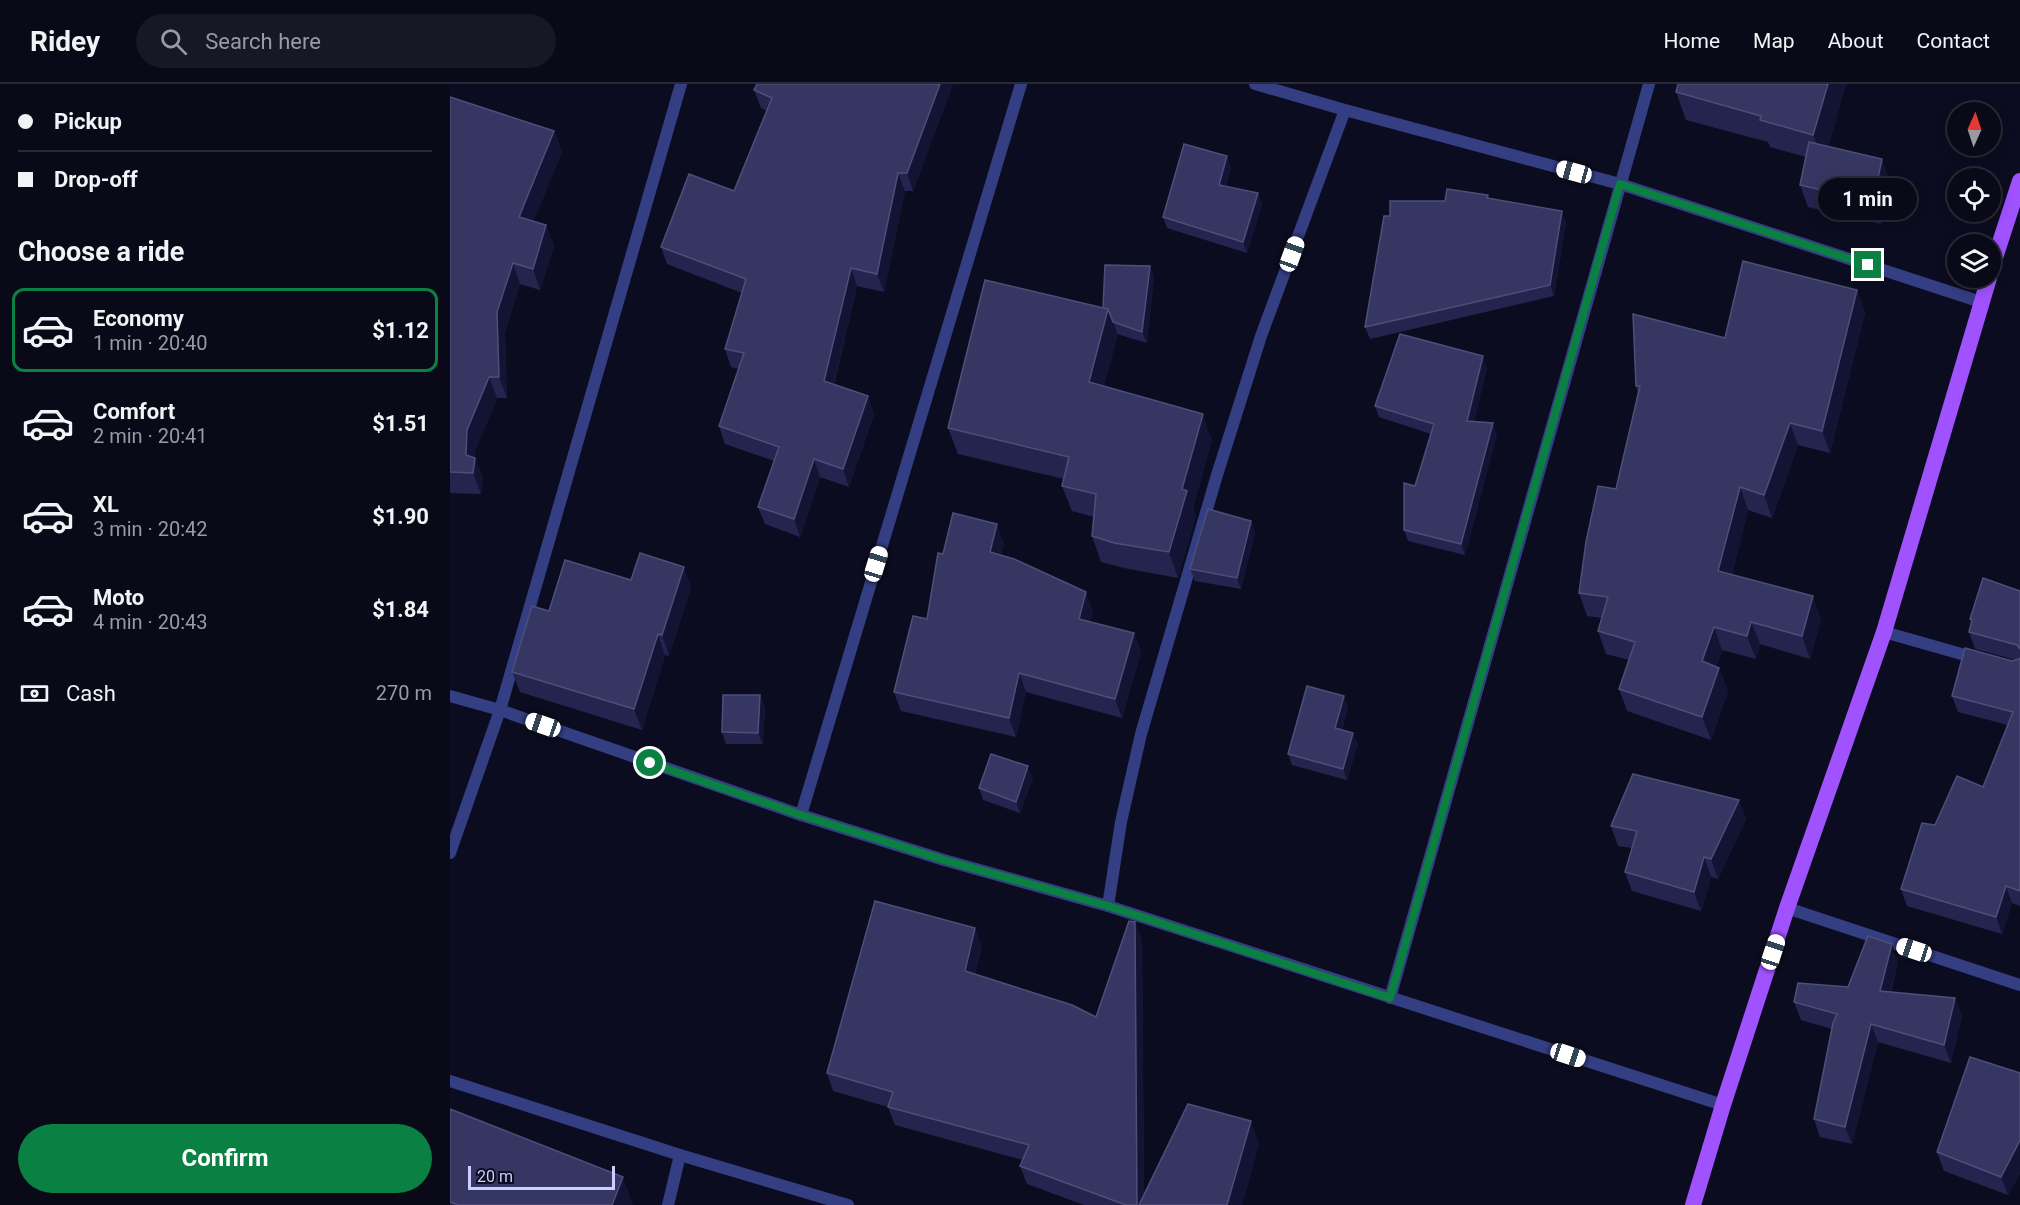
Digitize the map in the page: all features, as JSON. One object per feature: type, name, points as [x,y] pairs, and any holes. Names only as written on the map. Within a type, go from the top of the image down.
[{"type":"main road","points":[[2001,239],[2020,181]]},
{"type":"main road","points":[[1693,1205],[1787,908],[1884,632],[1986,288]]},
{"type":"street","points":[[450,853],[500,710],[681,84]]},
{"type":"street","points":[[801,815],[1021,84]]},
{"type":"street","points":[[1255,84],[1620,184],[1981,302]]},
{"type":"street","points":[[1390,998],[1649,84]]},
{"type":"street","points":[[1108,906],[1121,822],[1141,734],[1204,518],[1261,336],[1345,110]]},
{"type":"street","points":[[1884,632],[1986,661]]},
{"type":"street","points":[[450,696],[500,710],[801,815],[944,860],[1108,906],[1723,1106]]},
{"type":"street","points":[[1787,908],[2020,985]]},
{"type":"street","points":[[450,1082],[680,1155],[848,1205]]},
{"type":"street","points":[[668,1205],[680,1155]]},
{"type":"building","points":[[757,84],[940,84],[907,173],[898,173],[877,274],[851,268],[824,381],[868,396],[843,469],[814,459],[794,519],[758,507],[779,447],[719,426],[744,353],[725,349],[746,279],[661,247],[689,174],[734,191],[772,98],[754,90]]},
{"type":"building","points":[[1678,84],[1828,84],[1813,135],[1760,120],[1761,116],[1676,92]]},
{"type":"building","points":[[450,97],[554,131],[519,217],[546,225],[533,269],[513,263],[497,312],[499,377],[489,377],[467,430],[466,455],[475,458],[473,473],[450,472]]},
{"type":"building","points":[[1809,142],[1882,159],[1873,202],[1800,185]]},
{"type":"building","points":[[1184,144],[1227,156],[1219,185],[1258,193],[1243,242],[1163,217]]},
{"type":"building","points":[[1447,189],[1488,195],[1487,198],[1562,211],[1550,285],[1365,327],[1384,216],[1390,216],[1390,201],[1445,201]]},
{"type":"building","points":[[1743,261],[1857,290],[1822,431],[1790,423],[1764,495],[1740,487],[1718,571],[1813,596],[1802,636],[1751,622],[1747,636],[1714,627],[1702,661],[1719,668],[1702,717],[1619,689],[1635,642],[1598,631],[1608,597],[1579,593],[1586,542],[1598,486],[1616,489],[1640,386],[1636,386],[1633,314],[1725,338]]},
{"type":"building","points":[[1105,265],[1150,266],[1142,332],[1113,322],[1108,309],[1103,308]]},
{"type":"building","points":[[985,280],[1108,309],[1089,382],[1203,414],[1182,489],[1187,491],[1169,552],[1114,543],[1092,536],[1096,494],[1062,486],[1069,457],[948,428]]},
{"type":"building","points":[[1400,334],[1483,356],[1467,421],[1493,423],[1461,544],[1404,530],[1404,483],[1415,486],[1434,424],[1375,406]]},
{"type":"building","points":[[1208,509],[1251,521],[1237,578],[1190,569]]},
{"type":"building","points":[[953,513],[997,524],[990,552],[1014,559],[1086,592],[1079,619],[1134,633],[1115,699],[1019,673],[1009,718],[894,692],[913,616],[927,619],[938,553],[943,554]]},
{"type":"building","points":[[640,553],[684,567],[662,635],[658,634],[634,709],[512,672],[532,606],[549,611],[565,560],[631,580]]},
{"type":"building","points":[[1983,578],[2020,591],[2020,649],[2017,645],[1969,632],[1972,620],[1970,619]]},
{"type":"building","points":[[1965,648],[2012,661],[2020,658],[2020,891],[2006,886],[1996,917],[1901,889],[1922,823],[1935,825],[1957,776],[1983,787],[2013,712],[1952,696]]},
{"type":"building","points":[[1307,686],[1344,696],[1335,728],[1353,733],[1343,769],[1288,754]]},
{"type":"building","points":[[723,695],[760,695],[758,733],[722,732]]},
{"type":"building","points":[[991,754],[1028,766],[1016,802],[979,788]]},
{"type":"building","points":[[1633,774],[1739,800],[1711,859],[1704,857],[1694,892],[1625,872],[1637,831],[1611,826]]},
{"type":"building","points":[[875,901],[975,928],[965,971],[1072,1005],[1096,1017],[1129,921],[1135,922],[1137,1205],[1126,1205],[1020,1166],[1029,1145],[888,1107],[893,1092],[827,1073]]},
{"type":"building","points":[[1868,936],[1892,944],[1880,991],[1955,998],[1944,1045],[1871,1024],[1845,1127],[1814,1119],[1833,1023],[1837,1014],[1794,1002],[1798,983],[1848,987]]},
{"type":"building","points":[[1970,1057],[2020,1073],[2020,1140],[2001,1177],[1937,1152]]},
{"type":"building","points":[[1188,1104],[1251,1121],[1227,1205],[1139,1205]]},
{"type":"building","points":[[450,1109],[623,1177],[612,1205],[459,1205],[450,1202]]},
{"type":"route","points":[[650,763],[801,815],[944,860],[1108,906],[1390,998],[1620,184],[1868,265]]}]
